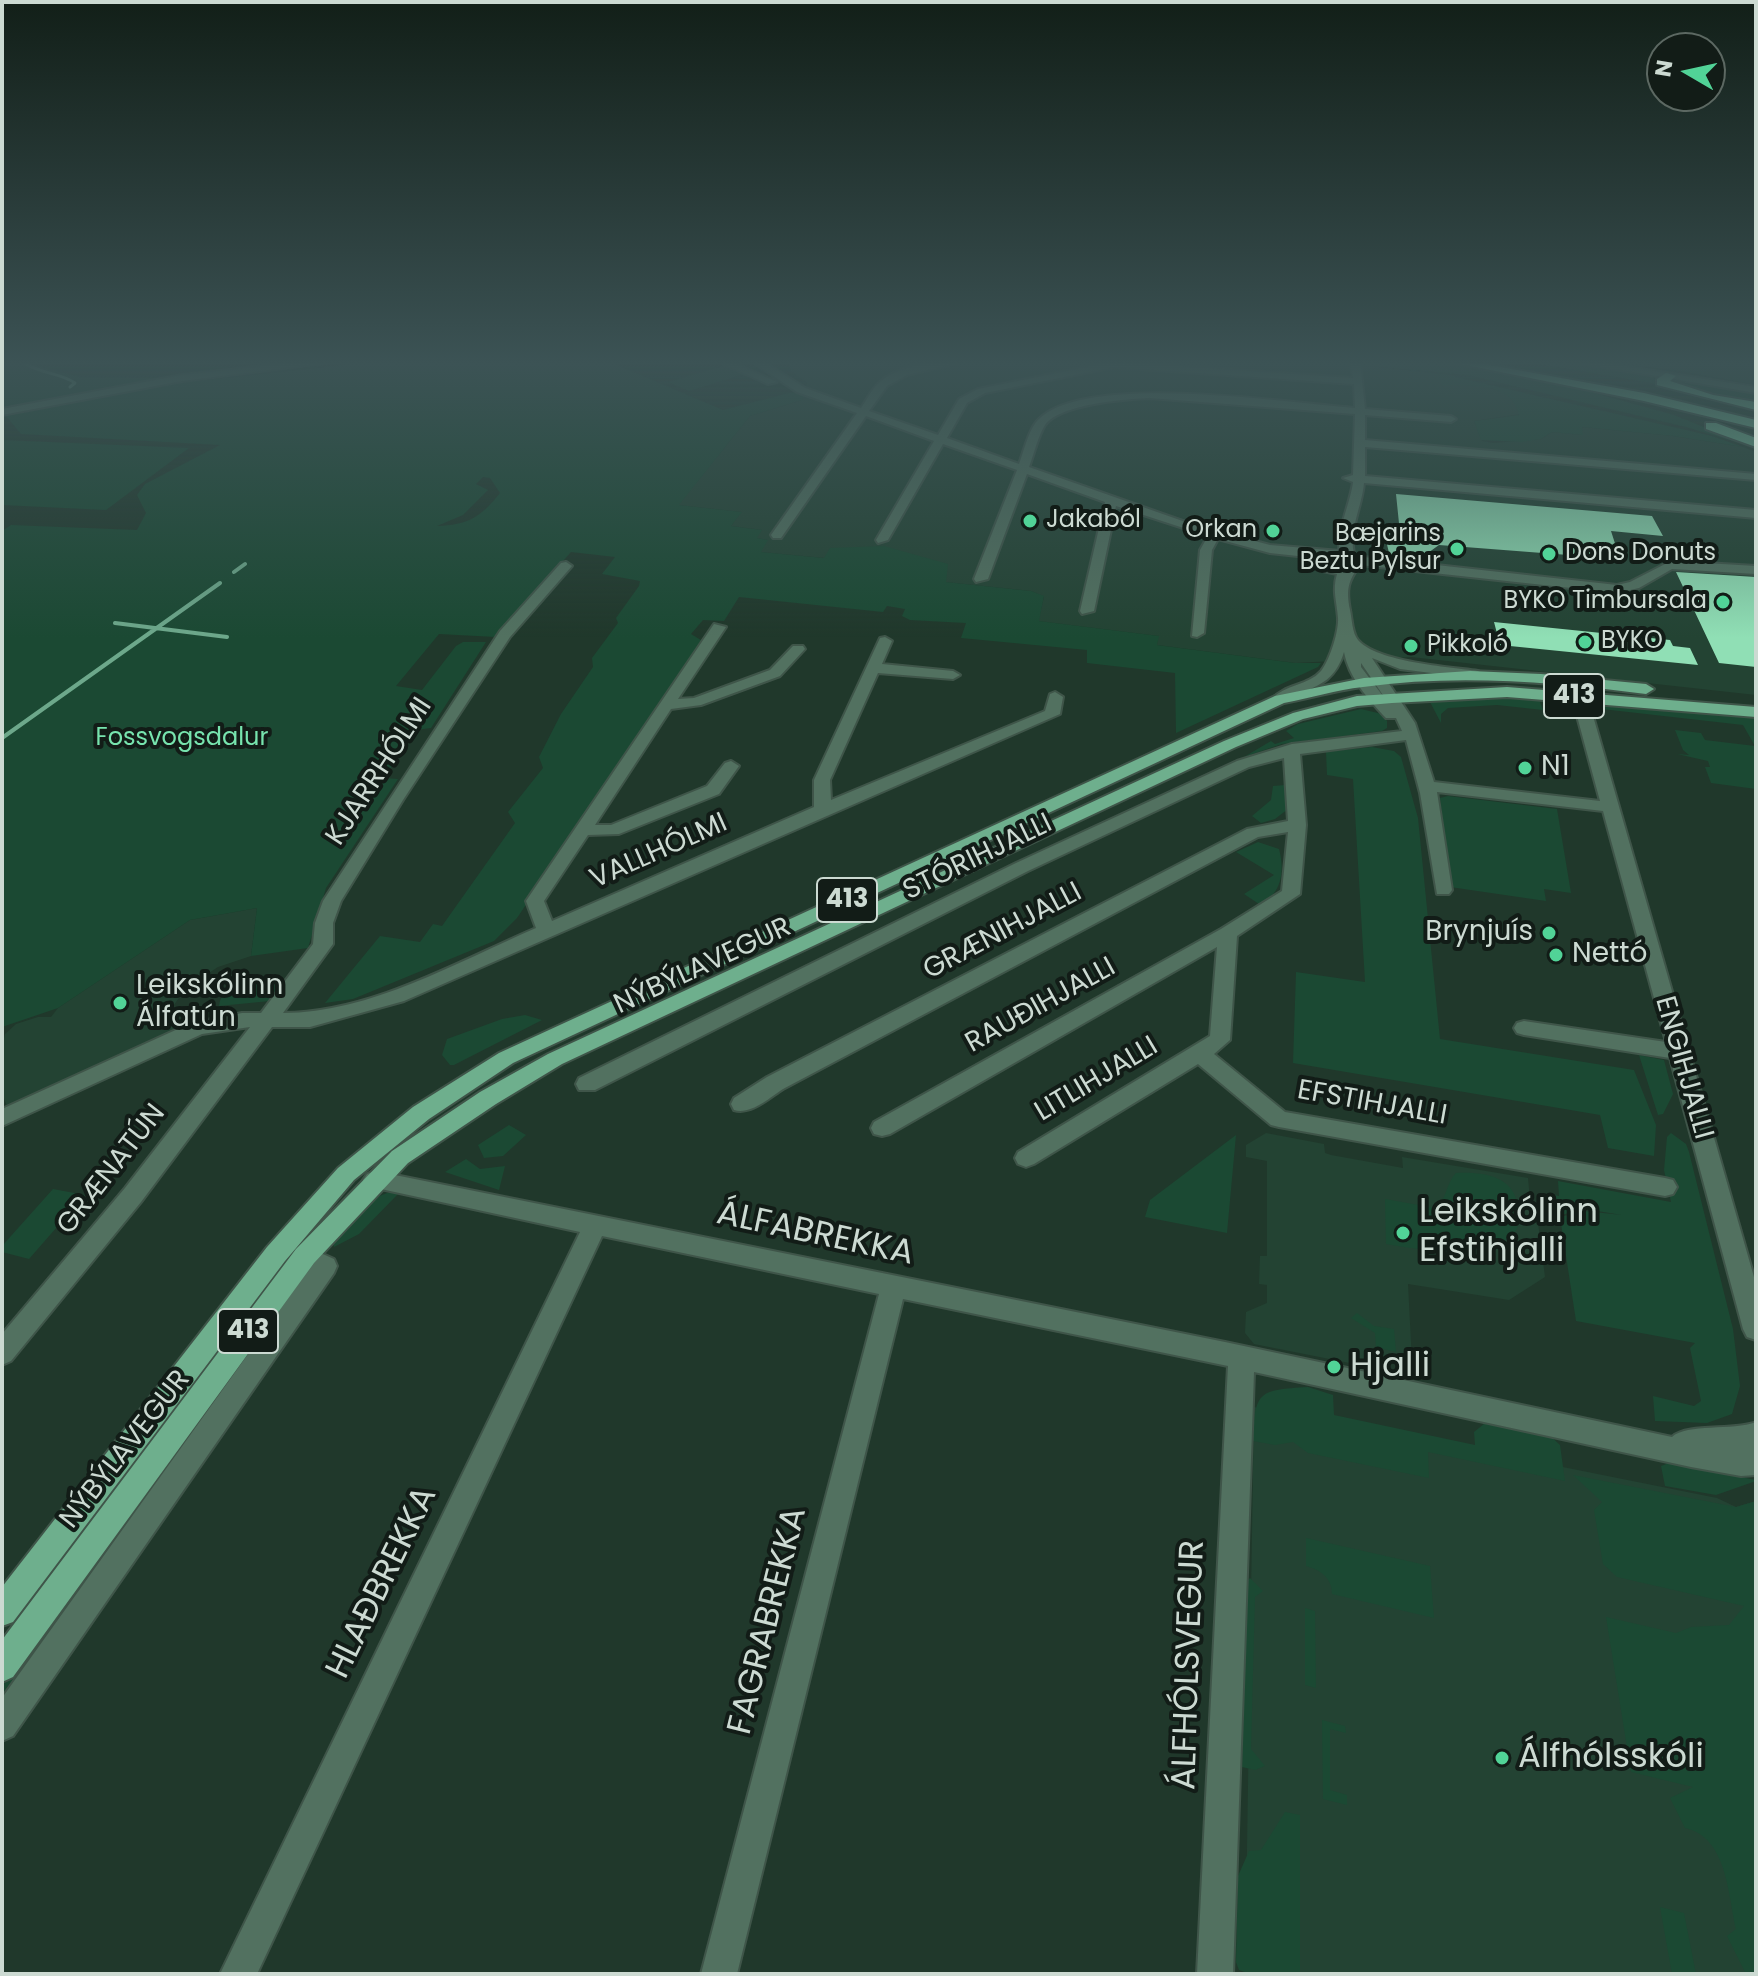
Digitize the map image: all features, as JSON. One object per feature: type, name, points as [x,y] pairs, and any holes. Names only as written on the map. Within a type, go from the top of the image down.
[{"type":"main road","name":"NÝBÝLAVEGUR","points":[[2,1611],[276,1254],[346,1174],[421,1113],[506,1058],[1280,699],[1490,676],[1590,681],[1756,701]]},
{"type":"main road","name":"NÝBÝLAVEGUR","points":[[2,1666],[305,1256],[375,1180],[413,1148],[488,1098],[555,1059],[1230,744],[1298,716],[1378,690],[1441,695],[1507,692],[1756,712]]},
{"type":"street","points":[[777,535],[833,454]]},
{"type":"street","points":[[882,540],[932,454]]},
{"type":"street","points":[[983,454],[1214,536],[1317,559],[1617,589],[1640,585],[1660,568],[1671,565],[1756,570]]},
{"type":"street","points":[[981,579],[1028,454]]},
{"type":"street","points":[[1351,563],[1344,543],[1356,505],[1354,479],[1357,454]]},
{"type":"street","points":[[1490,454],[1756,477]]},
{"type":"street","points":[[1354,479],[1756,514]]},
{"type":"street","points":[[1087,611],[1111,501]]},
{"type":"street","points":[[1317,559],[1347,532]]},
{"type":"street","points":[[1197,633],[1206,550],[1214,536]]},
{"type":"street","points":[[1317,559],[1340,591],[1354,667],[1378,690],[1411,735],[1429,786],[1443,890]]},
{"type":"street","points":[[1340,591],[1343,576],[1351,563]]},
{"type":"street","name":"KJARRHÓLMI","points":[[266,1021],[323,944],[324,923],[332,901],[461,698],[505,634],[566,566]]},
{"type":"street","points":[[547,932],[535,901],[719,627]]},
{"type":"street","points":[[1349,635],[1400,665],[1490,676]]},
{"type":"street","points":[[1280,699],[1288,691],[1315,683],[1332,668],[1349,635]]},
{"type":"street","points":[[823,810],[822,780],[885,641]]},
{"type":"street","points":[[668,705],[696,702],[775,673],[798,649]]},
{"type":"street","points":[[874,668],[953,675]]},
{"type":"street","name":"NÝBÝLAVEGUR","points":[[1411,735],[1409,715],[1413,704],[1441,695]]},
{"type":"street","name":"VALLHÓLMI","points":[[2,1118],[198,1028],[227,1021],[310,1020],[397,996],[1052,714],[1055,697]]},
{"type":"street","name":"ENGIHJALLI","points":[[1585,716],[1756,1329]]},
{"type":"street","name":"STÓRIHJALLI","points":[[587,1084],[1035,861],[1243,764],[1292,749],[1411,735]]},
{"type":"street","points":[[1199,1053],[1220,1040],[1228,933],[1291,894],[1297,825],[1292,749]]},
{"type":"street","points":[[583,830],[613,830],[713,790],[731,766]]},
{"type":"street","points":[[1429,786],[1610,807]]},
{"type":"street","name":"GRÆNIHJALLI","points":[[742,1104],[775,1083],[1253,833],[1297,825]]},
{"type":"street","name":"RAUÐIHJALLI","points":[[882,1128],[1228,933]]},
{"type":"street","name":"GRÆNATÚN","points":[[2,1353],[133,1195],[266,1021]]},
{"type":"street","points":[[1524,1028],[1679,1052]]},
{"type":"street","name":"LITLIHJALLI","points":[[1026,1158],[1199,1053]]},
{"type":"street","name":"EFSTIHJALLI","points":[[1199,1053],[1279,1119],[1665,1187]]},
{"type":"street","name":"ÁLFABREKKA","points":[[375,1180],[1241,1358]]},
{"type":"street","name":"HLAÐBREKKA","points":[[238,1974],[596,1224]]},
{"type":"street","name":"NÝBÝLAVEGUR","points":[[2,1725],[325,1266],[305,1256]]},
{"type":"street","name":"FAGRABREKKA","points":[[719,1974],[893,1287]]},
{"type":"street","points":[[1241,1358],[1720,1459],[1756,1462]]},
{"type":"street","name":"ÁLFHÓLSVEGUR","points":[[1215,1974],[1241,1358]]},
{"type":"street","points":[[1651,1443],[1722,1443],[1746,1441],[1756,1435]]},
{"type":"shaded area","points":[[719,454],[1756,454],[1756,695],[1411,657],[1295,663],[1157,645],[1158,636],[1038,621],[1044,597],[1031,591],[945,582],[824,558],[760,552],[767,540],[756,538],[761,530],[731,526],[741,512],[678,505]]},
{"type":"shaded area","name":"Leikskólinn Álfatún","points":[[257,908],[251,956],[218,967],[186,988],[171,1009],[178,1029],[7,1106],[2,1094],[2,1046],[5,1034],[16,1024],[38,1017],[51,1017],[58,1008],[190,920]]},
{"type":"shaded area","name":"Leikskólinn Efstihjalli","points":[[1266,1133],[1324,1144],[1325,1153],[1331,1155],[1403,1168],[1402,1157],[1528,1178],[1531,1210],[1537,1215],[1545,1277],[1509,1300],[1408,1284],[1412,1362],[1393,1359],[1380,1369],[1254,1344],[1245,1333],[1246,1312],[1267,1303],[1267,1285],[1259,1284],[1260,1256],[1267,1256],[1267,1161],[1246,1157],[1246,1145]]},
{"type":"shaded area","name":"Álfhólsskóli","points":[[1254,1407],[1717,1498],[1736,1507],[1756,1501],[1756,1974],[1245,1974]]},
{"type":"green space","points":[[2,454],[181,454],[106,510],[2,505]]},
{"type":"green space","name":"Fossvogsdalur","points":[[202,454],[720,454],[679,505],[742,512],[731,526],[762,530],[757,538],[768,540],[761,552],[824,558],[830,548],[884,546],[948,564],[946,582],[1031,591],[1044,596],[1039,621],[1159,636],[1157,645],[1295,663],[1321,663],[1176,733],[1175,673],[1087,663],[1087,650],[961,638],[966,623],[910,620],[902,616],[905,609],[887,606],[883,612],[739,597],[724,621],[703,620],[691,634],[704,642],[517,918],[494,941],[353,999],[325,1003],[380,936],[420,942],[433,924],[442,926],[515,823],[508,812],[543,768],[539,757],[561,714],[593,667],[592,658],[618,623],[616,618],[639,586],[640,581],[602,574],[615,557],[571,552],[496,637],[439,634],[396,686],[422,690],[456,646],[463,642],[486,642],[431,728],[416,730],[384,778],[398,779],[326,888],[308,948],[251,956],[257,908],[190,920],[58,1008],[2,1027],[2,531],[11,525],[137,530],[146,513],[137,495],[145,484]],"holes":[[[483,477],[490,478],[500,493],[473,518],[437,526],[463,515],[488,490],[476,484]]]},
{"type":"green space","points":[[1518,696],[1591,700],[1756,718],[1756,789],[1711,783],[1705,767],[1710,767],[1708,761],[1677,754],[1689,755],[1683,750],[1675,730],[1701,733],[1705,740],[1755,746],[1743,725],[1540,702],[1543,710],[1497,705],[1448,708],[1441,714],[1441,723],[1430,702],[1438,699]]},
{"type":"green space","points":[[1361,709],[1382,714],[1387,728],[1282,744],[1244,757],[1271,741],[1275,744],[1294,738],[1286,731],[1298,724]]},
{"type":"green space","points":[[1372,747],[1394,751],[1401,757],[1418,818],[1440,1039],[1634,1070],[1656,1125],[1654,1156],[1608,1148],[1600,1115],[1293,1063],[1296,972],[1365,982],[1353,779],[1327,775],[1326,752]]},
{"type":"green space","points":[[1285,785],[1288,809],[1275,819],[1261,823],[1252,816],[1271,800],[1273,786]]},
{"type":"green space","points":[[1448,796],[1557,809],[1571,893],[1544,889],[1546,901],[1450,887],[1440,798]]},
{"type":"green space","points":[[1258,842],[1279,849],[1282,866],[1280,881],[1273,895],[1259,904],[1244,894],[1274,875],[1236,852]]},
{"type":"green space","points":[[274,978],[289,982],[270,1001],[219,1006],[221,998],[232,986]]},
{"type":"green space","points":[[525,1015],[542,1020],[454,1065],[450,1065],[442,1055],[447,1039],[502,1019]]},
{"type":"green space","points":[[1639,1055],[1664,1060],[1673,1094],[1663,1114],[1658,1115]]},
{"type":"green space","points":[[509,1125],[526,1135],[503,1156],[484,1158],[478,1145]]},
{"type":"green space","points":[[1671,1133],[1686,1144],[1689,1152],[1733,1329],[1740,1386],[1732,1414],[1707,1423],[1655,1421],[1653,1396],[1694,1406],[1701,1401],[1690,1348],[1695,1343],[1576,1321],[1560,1217],[1584,1211],[1622,1215],[1585,1209],[1561,1215],[1552,1210],[1550,1194],[1559,1196],[1558,1181],[1671,1202],[1664,1170],[1667,1137]]},
{"type":"green space","points":[[1236,1135],[1227,1233],[1145,1217],[1150,1200]]},
{"type":"green space","points":[[466,1159],[480,1169],[505,1166],[499,1190],[445,1172]]},
{"type":"green space","points":[[1456,1173],[1486,1175],[1510,1188],[1515,1196],[1519,1220],[1510,1238],[1480,1247],[1449,1250],[1386,1244],[1385,1199],[1435,1208],[1442,1201]]},
{"type":"green space","points":[[53,1189],[85,1195],[29,1259],[2,1252],[2,1246]]},
{"type":"green space","points":[[387,1193],[399,1193],[359,1234],[334,1247],[333,1242],[372,1199]]},
{"type":"green space","points":[[1357,1313],[1374,1326],[1394,1329],[1396,1352],[1376,1347],[1375,1333],[1351,1318]]},
{"type":"green space","points":[[261,1333],[264,1334],[2,1706],[2,1684]]},
{"type":"green space","points":[[1308,1387],[1333,1395],[1334,1415],[1475,1445],[1474,1432],[1490,1419],[1545,1431],[1560,1445],[1565,1481],[1428,1452],[1429,1478],[1308,1453],[1293,1442],[1275,1445],[1253,1441],[1255,1412],[1262,1396],[1279,1390]]},
{"type":"green space","points":[[1669,1463],[1756,1481],[1716,1495],[1665,1486],[1661,1466]]},
{"type":"green space","points":[[1573,1475],[1736,1507],[1756,1501],[1756,1974],[1746,1974],[1727,1936],[1736,1929],[1727,1884],[1717,1855],[1699,1833],[1685,1828],[1670,1798],[1693,1787],[1631,1772],[1606,1617],[1676,1633],[1691,1627],[1729,1625],[1744,1606],[1617,1577],[1603,1564],[1594,1510],[1602,1502]]},
{"type":"green space","points":[[1306,1538],[1430,1566],[1434,1618],[1332,1594],[1325,1576],[1306,1566]]},
{"type":"green space","points":[[1250,1578],[1263,1591],[1255,1597],[1251,1749],[1265,1766],[1255,1770],[1242,1767],[1247,1581]]},
{"type":"green space","points":[[1305,1608],[1315,1611],[1316,1688],[1305,1685]]},
{"type":"green space","points":[[1322,1720],[1345,1726],[1346,1733],[1330,1729],[1330,1790],[1347,1795],[1347,1805],[1323,1799]]},
{"type":"green space","points":[[1285,1812],[1300,1815],[1300,1974],[1250,1974],[1239,1970],[1236,1962],[1238,1876],[1249,1851],[1261,1850]]},
{"type":"green space","points":[[1660,1907],[1684,1913],[1696,1974],[1672,1974]]},
{"type":"building","points":[[1396,494],[1652,516],[1663,536],[1611,531],[1620,559],[1439,545],[1418,560],[1390,557],[1384,532],[1400,533]]},
{"type":"building","name":"BYKO Timbursala","points":[[1676,572],[1756,577],[1756,667],[1719,663]]},
{"type":"building","name":"BYKO","points":[[1494,622],[1670,640],[1673,646],[1690,648],[1698,665],[1500,645]]},
{"type":"waterway","points":[[234,572],[245,564]]},
{"type":"waterway","points":[[156,628],[220,583]]},
{"type":"waterway","points":[[115,623],[156,628]]},
{"type":"waterway","points":[[2,738],[156,628]]},
{"type":"waterway","points":[[156,628],[227,637]]},
{"type":"place","name":"Jakaból","points":[[1030,521]]},
{"type":"place","name":"Orkan","points":[[1273,531]]},
{"type":"place","name":"Bæjarins Beztu Pylsur","points":[[1457,549]]},
{"type":"place","name":"Dons Donuts","points":[[1549,554]]},
{"type":"place","name":"BYKO Timbursala","points":[[1723,602]]},
{"type":"place","name":"BYKO","points":[[1585,642]]},
{"type":"place","name":"Pikkoló","points":[[1411,646]]},
{"type":"place","name":"N1","points":[[1525,768]]},
{"type":"place","name":"Brynjuís","points":[[1549,933]]},
{"type":"place","name":"Nettó","points":[[1556,955]]},
{"type":"place","name":"Leikskólinn Álfatún","points":[[120,1003]]},
{"type":"place","name":"Leikskólinn Efstihjalli","points":[[1403,1233]]},
{"type":"place","name":"Hjalli","points":[[1334,1367]]},
{"type":"place","name":"Álfhólsskóli","points":[[1502,1758]]}]
